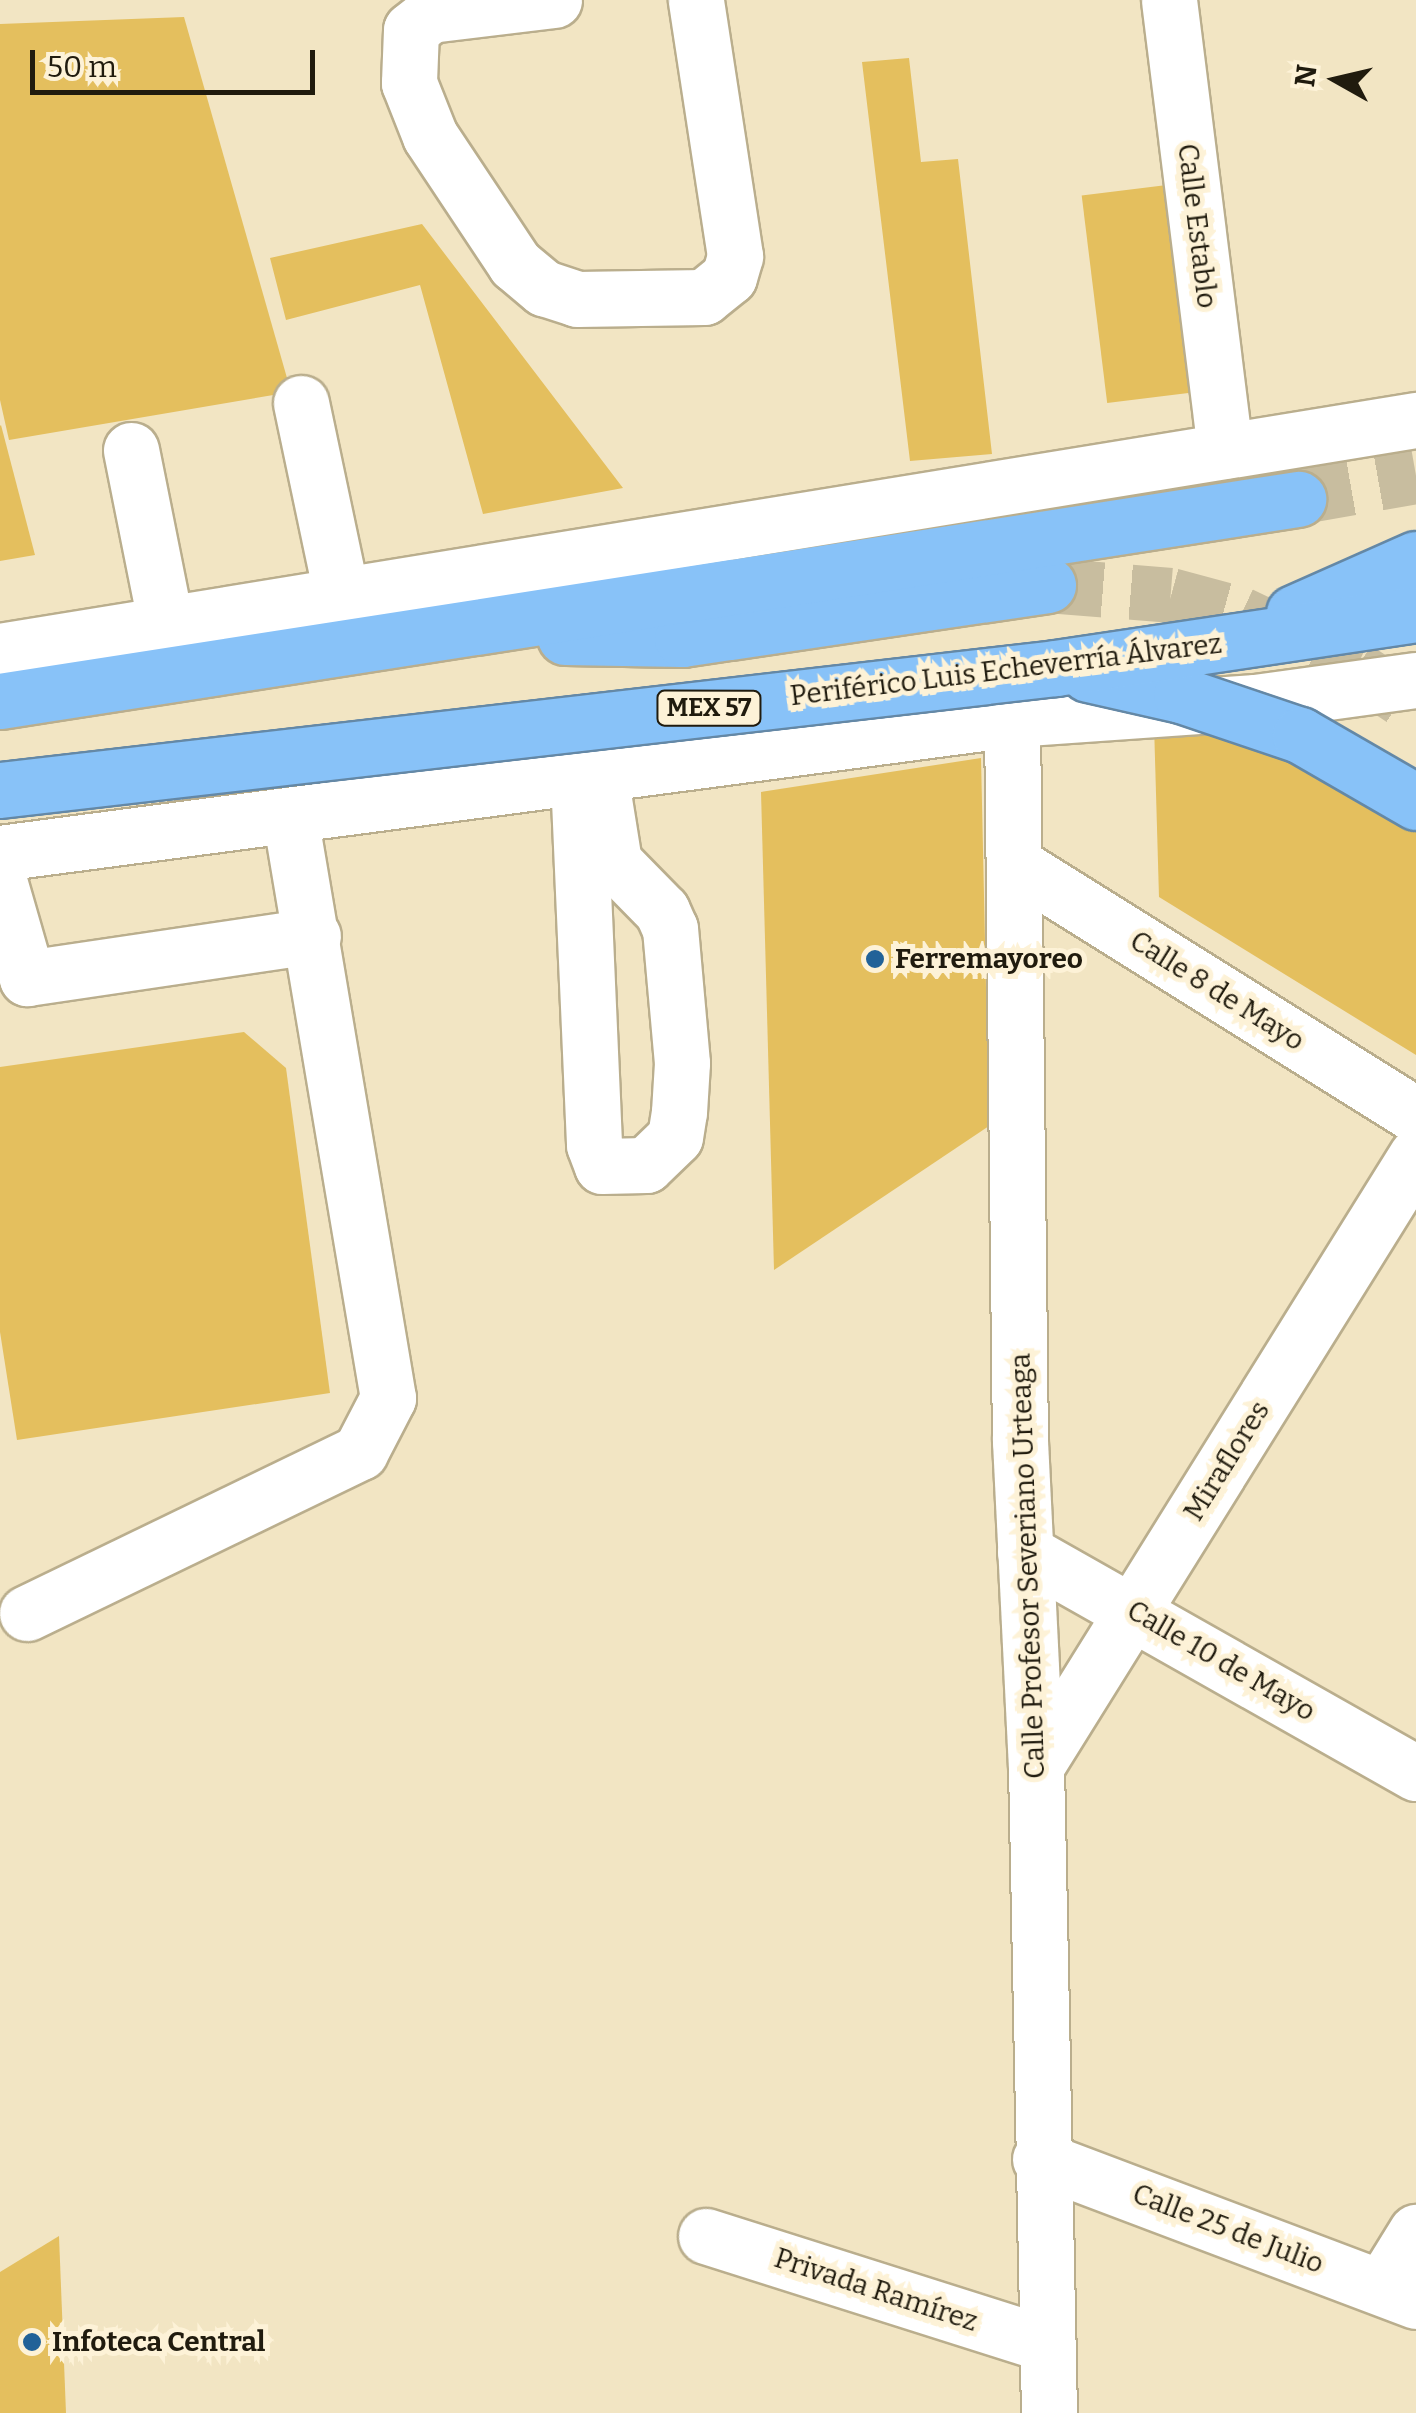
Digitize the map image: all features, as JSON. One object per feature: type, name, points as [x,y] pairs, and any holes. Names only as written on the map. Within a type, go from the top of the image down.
[{"type":"highway","points":[[0,701],[494,628],[1296,498]]},
{"type":"highway","points":[[1232,641],[1416,559]]},
{"type":"highway","points":[[494,628],[664,640],[1048,584]]},
{"type":"highway","name":"Periférico Luis Echeverría Álvarez","points":[[0,790],[1056,668],[1416,614]]},
{"type":"highway","points":[[1056,668],[1182,695],[1300,735],[1416,802]]},
{"type":"street","points":[[554,0],[430,15],[411,30],[409,83],[430,136],[515,264],[544,288],[576,299],[704,296],[729,277],[735,256],[696,0]]},
{"type":"street","name":"Calle Establo","points":[[1169,0],[1225,451]]},
{"type":"street","points":[[301,403],[342,598]]},
{"type":"street","points":[[0,651],[1225,451],[1407,426]]},
{"type":"street","points":[[131,450],[166,625]]},
{"type":"street","points":[[0,852],[1012,719],[1254,702],[1416,680]]},
{"type":"street","name":"Calle Profesor Severiano Urteaga","points":[[1012,719],[1018,867],[1025,1552],[1036,1766],[1040,2159],[1049,2413]]},
{"type":"street","points":[[589,776],[614,862],[668,919],[682,1063],[675,1137],[646,1166],[614,1168],[597,1160],[594,1145],[589,776]]},
{"type":"street","points":[[26,1613],[360,1452],[388,1398],[387,1370],[290,816]]},
{"type":"street","name":"Calle 8 de Mayo","points":[[1018,867],[1416,1115]]},
{"type":"street","points":[[0,884],[14,980],[313,936]]},
{"type":"street","name":"Miraflores","points":[[1036,1766],[1416,1156]]},
{"type":"street","name":"Calle 10 de Mayo","points":[[1025,1552],[1416,1773]]},
{"type":"street","name":"Calle 25 de Julio","points":[[1040,2159],[1399,2294]]},
{"type":"street","points":[[1399,2294],[1416,2232]]},
{"type":"street","name":"Privada Ramírez","points":[[706,2236],[1047,2344]]},
{"type":"building","points":[[184,17],[291,392],[9,440],[0,400],[0,24]]},
{"type":"building","points":[[909,58],[921,162],[958,159],[992,454],[910,461],[862,62]]},
{"type":"building","points":[[1175,184],[1200,391],[1107,403],[1082,195]]},
{"type":"building","points":[[422,224],[623,488],[483,514],[420,285],[286,320],[270,258]]},
{"type":"building","points":[[0,426],[35,555],[0,561]]},
{"type":"building","points":[[1240,722],[1416,811],[1416,1055],[1159,897],[1154,724]]},
{"type":"building","name":"Ferremayoreo","points":[[981,758],[989,1126],[774,1270],[761,792]]},
{"type":"building","points":[[244,1032],[286,1068],[330,1393],[17,1440],[0,1332],[0,1067]]},
{"type":"building","name":"Infoteca Central","points":[[59,2236],[66,2413],[0,2413],[0,2272]]},
{"type":"tunnel","points":[[1297,497],[1416,476]]},
{"type":"tunnel","points":[[1048,585],[1171,595],[1241,614],[1356,668],[1416,708]]},
{"type":"place","name":"Ferremayoreo","points":[[875,959]]},
{"type":"place","name":"Infoteca Central","points":[[32,2342]]}]
